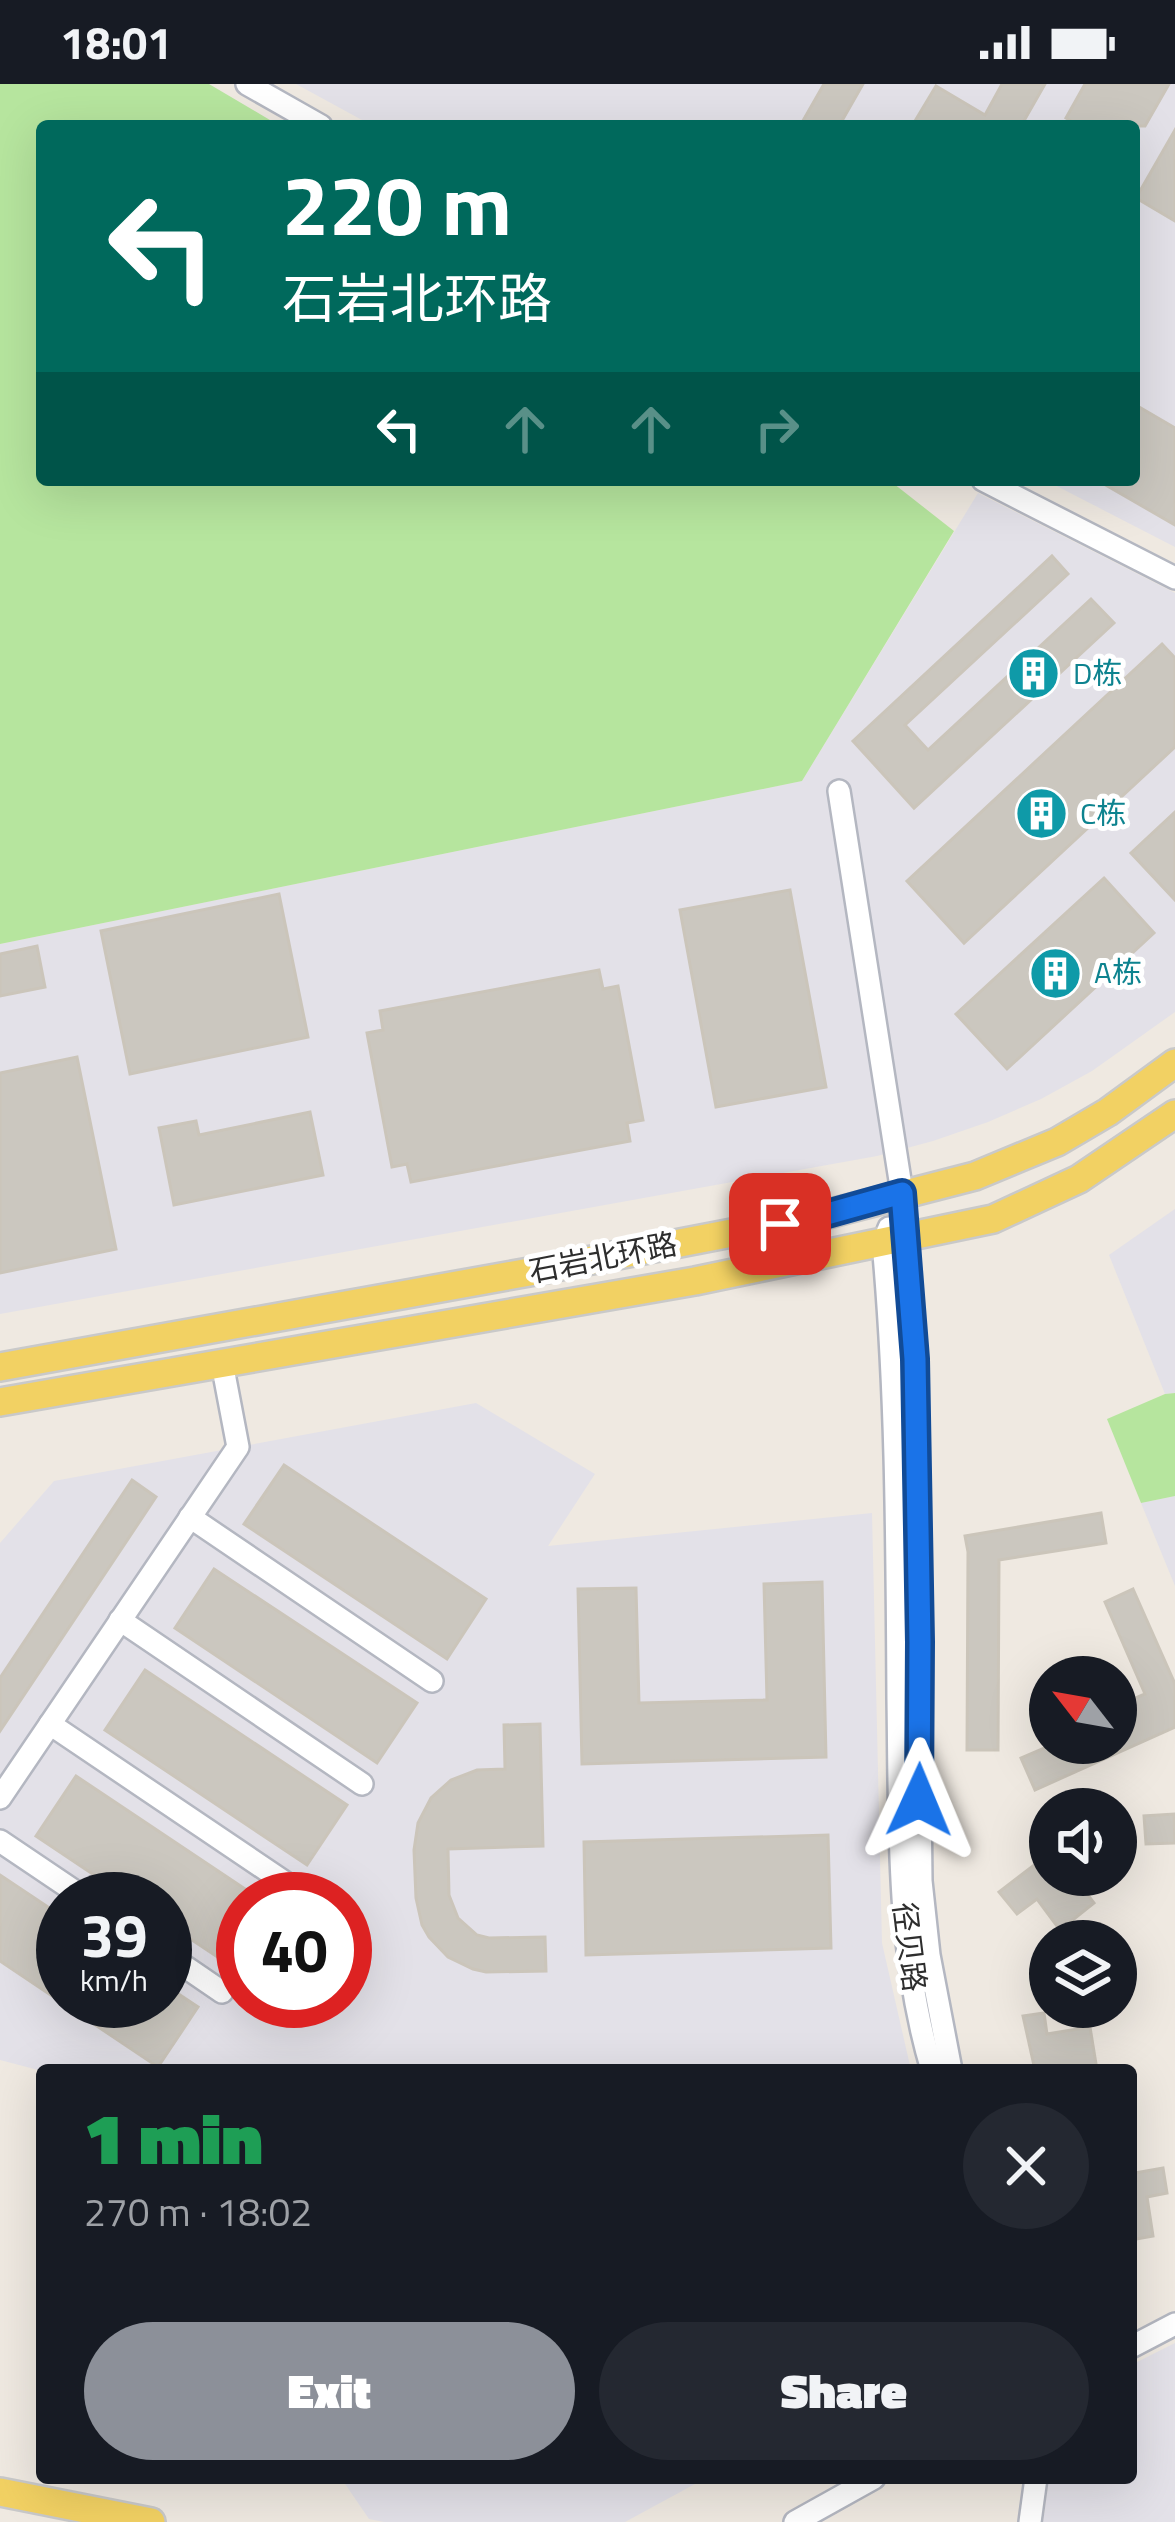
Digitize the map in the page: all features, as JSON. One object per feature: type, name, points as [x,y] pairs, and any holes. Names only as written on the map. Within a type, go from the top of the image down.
[{"type":"main road","name":"石岩北环路","points":[[0,1366],[820,1216],[975,1176],[1058,1142],[1175,1063]]},
{"type":"main road","name":"石岩北环路","points":[[0,1402],[695,1281],[993,1219],[1079,1179],[1175,1114]]},
{"type":"main road","points":[[0,2492],[151,2522]]},
{"type":"street","points":[[247,84],[310,120]]},
{"type":"street","points":[[995,486],[1175,578]]},
{"type":"street","points":[[839,791],[902,1193]]},
{"type":"street","name":"径贝路","points":[[902,1193],[894,1240],[892,1342],[902,1883],[914,1994],[931,2064]]},
{"type":"street","name":"径贝路","points":[[894,1240],[915,1359],[921,1881],[929,1955],[950,2064]]},
{"type":"street","points":[[0,1798],[238,1447],[222,1363]]},
{"type":"street","points":[[190,1517],[432,1681]]},
{"type":"street","points":[[121,1620],[362,1784]]},
{"type":"street","points":[[50,1724],[269,1872]]},
{"type":"street","points":[[0,1841],[46,1872]]},
{"type":"street","points":[[1137,2344],[1175,2324]]},
{"type":"street","points":[[795,2522],[863,2484]]},
{"type":"street","points":[[1030,2522],[1035,2484]]},
{"type":"shaded area","points":[[296,84],[1175,84],[1175,547],[1057,486],[1140,486],[1140,120],[362,120]]},
{"type":"shaded area","points":[[978,493],[1175,593],[1175,1012],[1092,1071],[1041,1099],[988,1122],[877,1156],[0,1314],[0,944],[802,781]]},
{"type":"shaded area","points":[[1175,1209],[1175,1393],[1165,1394],[1109,1255]]},
{"type":"shaded area","points":[[476,1403],[595,1474],[548,1546],[872,1513],[882,1943],[910,2064],[36,2064],[36,2069],[0,2060],[0,1543],[54,1481]]},
{"type":"shaded area","points":[[1175,1496],[1175,1586],[1141,1503]]},
{"type":"shaded area","points":[[1175,2343],[1175,2522],[1043,2522],[1048,2484],[1137,2484],[1137,2362]]},
{"type":"shaded area","points":[[345,2484],[695,2484],[625,2522],[369,2519]]},
{"type":"green space","points":[[0,84],[209,84],[270,120],[36,120],[36,486],[897,486],[954,531],[802,781],[0,944]]},
{"type":"green space","points":[[1175,1393],[1175,1496],[1141,1503],[1107,1419]]},
{"type":"building","points":[[824,84],[863,84],[842,120],[803,120]]},
{"type":"building","points":[[1002,84],[1045,84],[1024,120],[916,120],[936,86],[985,115]]},
{"type":"building","points":[[1085,84],[1169,84],[1145,126],[1140,126],[1140,120],[1066,118]]},
{"type":"building","points":[[1175,130],[1175,221],[1140,200],[1140,191]]},
{"type":"building","points":[[1140,408],[1175,428],[1175,525],[1107,486],[1140,486]]},
{"type":"building","name":"D栋","points":[[1052,556],[1068,574],[905,725],[928,750],[1091,599],[1114,623],[914,808],[853,741]]},
{"type":"building","name":"C栋","points":[[1162,644],[1175,658],[1175,747],[964,943],[907,881]]},
{"type":"building","points":[[1175,812],[1175,900],[1131,853]]},
{"type":"building","name":"A栋","points":[[1104,878],[1154,933],[1007,1069],[956,1014]]},
{"type":"building","points":[[790,890],[826,1087],[716,1107],[680,910]]},
{"type":"building","points":[[279,894],[308,1037],[130,1074],[101,931]]},
{"type":"building","points":[[37,946],[45,987],[0,996],[0,954]]},
{"type":"building","points":[[599,970],[603,989],[618,986],[643,1120],[627,1123],[630,1141],[411,1182],[407,1164],[392,1167],[367,1033],[383,1030],[380,1011]]},
{"type":"building","points":[[77,1057],[116,1249],[0,1273],[0,1073]]},
{"type":"building","points":[[310,1112],[323,1175],[174,1205],[159,1128],[196,1121],[199,1135]]},
{"type":"building","points":[[284,1465],[486,1599],[447,1659],[244,1524]]},
{"type":"building","points":[[132,1480],[156,1497],[0,1731],[0,1678]]},
{"type":"building","points":[[1101,1513],[1106,1543],[999,1560],[998,1750],[967,1750],[965,1536]]},
{"type":"building","points":[[214,1569],[417,1703],[377,1763],[175,1628]]},
{"type":"building","points":[[822,1582],[826,1757],[582,1764],[578,1589],[636,1588],[639,1703],[767,1700],[764,1584]]},
{"type":"building","points":[[1133,1589],[1175,1684],[1175,1727],[1137,1744],[1137,1697],[1145,1694],[1137,1676],[1137,1656],[1128,1656],[1105,1602]]},
{"type":"building","points":[[145,1670],[347,1805],[307,1865],[105,1730]]},
{"type":"building","points":[[540,1724],[543,1846],[448,1849],[449,1895],[458,1918],[477,1935],[545,1937],[546,1971],[473,1969],[448,1957],[422,1925],[414,1850],[418,1823],[431,1798],[451,1780],[477,1770],[505,1769],[504,1725]]},
{"type":"building","points":[[1029,1755],[1029,1764],[1093,1764],[1034,1788],[1021,1758]]},
{"type":"building","points":[[76,1776],[220,1872],[216,1872],[216,1956],[192,1940],[192,1872],[90,1872],[36,1836]]},
{"type":"building","points":[[1174,1814],[1175,1843],[1146,1844],[1144,1816]]},
{"type":"building","points":[[828,1835],[831,1948],[586,1955],[584,1842]]},
{"type":"building","points":[[1029,1869],[1029,1896],[1089,1896],[1094,1903],[1073,1920],[1053,1920],[1037,1899],[1017,1914],[999,1892]]},
{"type":"building","points":[[0,1875],[36,1899],[36,1985],[0,1961]]},
{"type":"building","points":[[1029,2015],[1029,2028],[1046,2028],[1047,2034],[1090,2028],[1096,2064],[1034,2064],[1023,2016]]},
{"type":"building","points":[[100,2028],[184,2028],[160,2064]]},
{"type":"building","points":[[1163,2168],[1167,2193],[1147,2197],[1153,2236],[1137,2239],[1137,2173]]},
{"type":"place","name":"D栋","points":[[1034,674]]},
{"type":"place","name":"C栋","points":[[1041,814]]},
{"type":"place","name":"A栋","points":[[1055,973]]},
{"type":"route","points":[[780,1224],[902,1193],[915,1359],[919,1800]]}]
